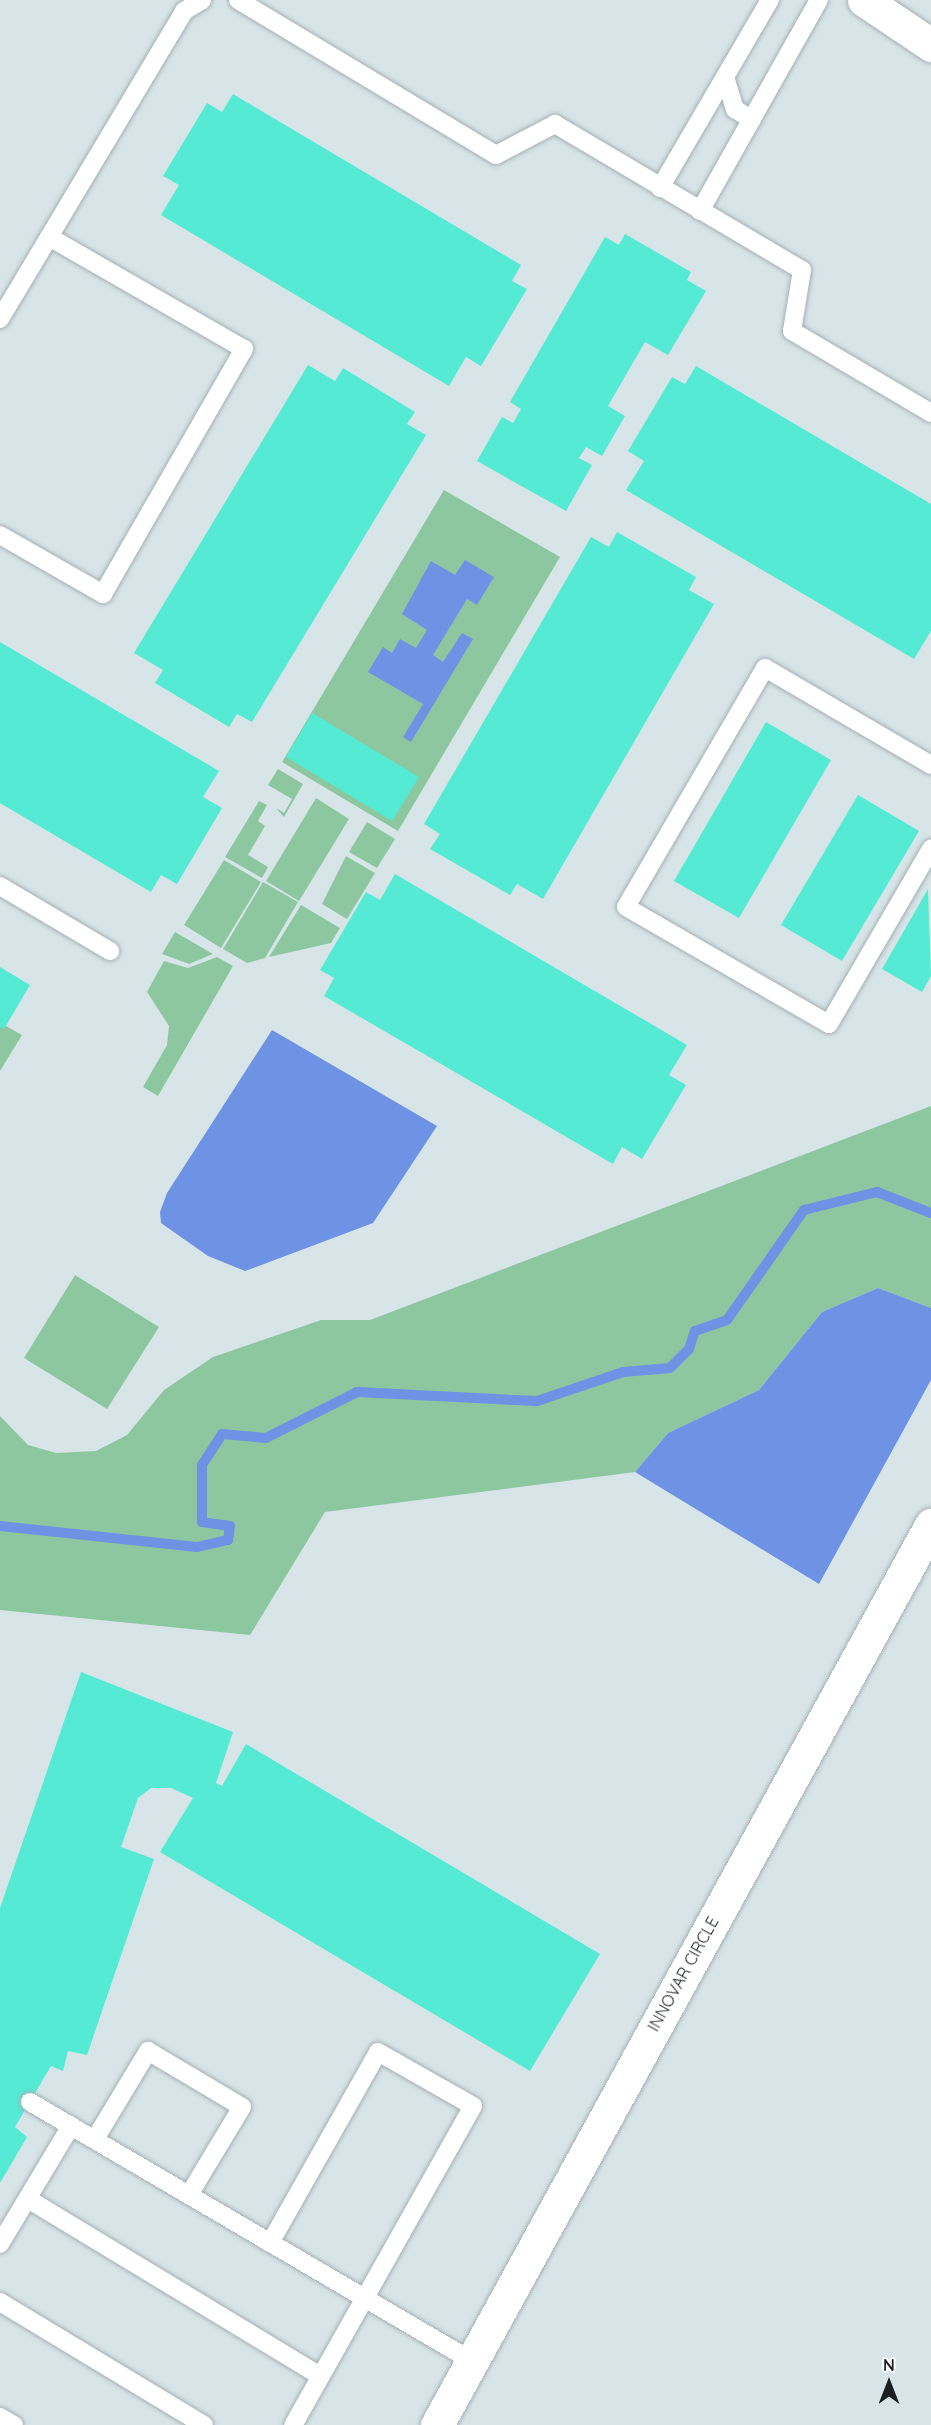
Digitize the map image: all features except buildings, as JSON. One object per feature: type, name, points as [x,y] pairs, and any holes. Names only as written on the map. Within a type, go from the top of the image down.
[{"type":"street","points":[[864,0],[931,45]]},
{"type":"street","name":"INNOVAR CIRCLE","points":[[437,2425],[931,1525]]},
{"type":"lane","points":[[0,319],[184,11],[202,0]]},
{"type":"lane","points":[[238,0],[496,155],[555,124],[700,212],[802,270],[792,331],[931,412]]},
{"type":"lane","points":[[660,188],[770,0]]},
{"type":"lane","points":[[700,212],[819,0]]},
{"type":"lane","points":[[725,77],[735,109],[752,120]]},
{"type":"lane","points":[[0,535],[103,594],[244,349],[49,237]]},
{"type":"lane","points":[[931,765],[765,669],[626,907],[829,1024],[931,849]]},
{"type":"lane","points":[[0,886],[110,951]]},
{"type":"lane","points":[[95,2139],[148,2051],[242,2107],[189,2195]]},
{"type":"lane","points":[[270,2243],[378,2052],[473,2106],[293,2425]]},
{"type":"lane","points":[[30,2102],[472,2361]]},
{"type":"lane","points":[[0,2244],[71,2126]]},
{"type":"lane","points":[[28,2199],[320,2376]]},
{"type":"lane","points":[[0,2302],[204,2425]]},
{"type":"lane","points":[[0,2417],[14,2425]]},
{"type":"green space","points":[[444,490],[560,557],[398,831],[282,762]]},
{"type":"green space","points":[[278,769],[303,784],[284,817],[276,808],[284,813],[292,799],[268,785]]},
{"type":"green space","points":[[316,798],[349,819],[299,901],[266,881]]},
{"type":"green space","points":[[259,801],[267,805],[258,821],[265,826],[248,855],[268,867],[262,878],[225,857]]},
{"type":"green space","points":[[367,822],[395,839],[377,868],[349,852]]},
{"type":"green space","points":[[346,856],[375,873],[347,919],[322,904]]},
{"type":"green space","points":[[224,860],[261,882],[221,948],[184,925]]},
{"type":"green space","points":[[263,882],[298,902],[265,958],[247,963],[223,949]]},
{"type":"green space","points":[[301,905],[340,928],[331,943],[269,957]]},
{"type":"green space","points":[[175,932],[213,954],[189,964],[162,954]]},
{"type":"green space","points":[[217,957],[233,966],[158,1096],[143,1087],[167,1045],[169,1026],[147,992],[164,961],[188,968]]},
{"type":"green space","points":[[6,1026],[22,1035],[0,1071],[0,1027]]},
{"type":"green space","points":[[931,1106],[931,1308],[878,1288],[822,1312],[759,1390],[668,1433],[635,1472],[325,1512],[250,1635],[0,1610],[0,1416],[28,1445],[56,1453],[96,1451],[127,1435],[164,1390],[213,1357],[321,1320],[370,1320]]},
{"type":"green space","points":[[75,1275],[159,1327],[107,1409],[24,1358]]},
{"type":"water","points":[[465,560],[494,577],[477,605],[467,599],[433,655],[443,662],[462,633],[473,639],[411,742],[403,737],[423,704],[368,672],[383,647],[392,653],[400,639],[416,648],[427,630],[402,614],[431,561],[455,575]]},
{"type":"water","points":[[272,1030],[437,1126],[373,1223],[245,1271],[208,1256],[161,1223],[160,1212],[167,1193]]},
{"type":"water","points":[[878,1288],[931,1308],[931,1380],[819,1584],[635,1472],[668,1433],[759,1390],[822,1312]]},
{"type":"waterway","points":[[0,1526],[197,1547],[228,1540],[230,1526],[202,1522],[202,1465],[222,1434],[266,1438],[357,1392],[537,1401],[623,1372],[670,1368],[689,1349],[695,1331],[727,1320],[804,1210],[877,1192],[931,1213]]}]
